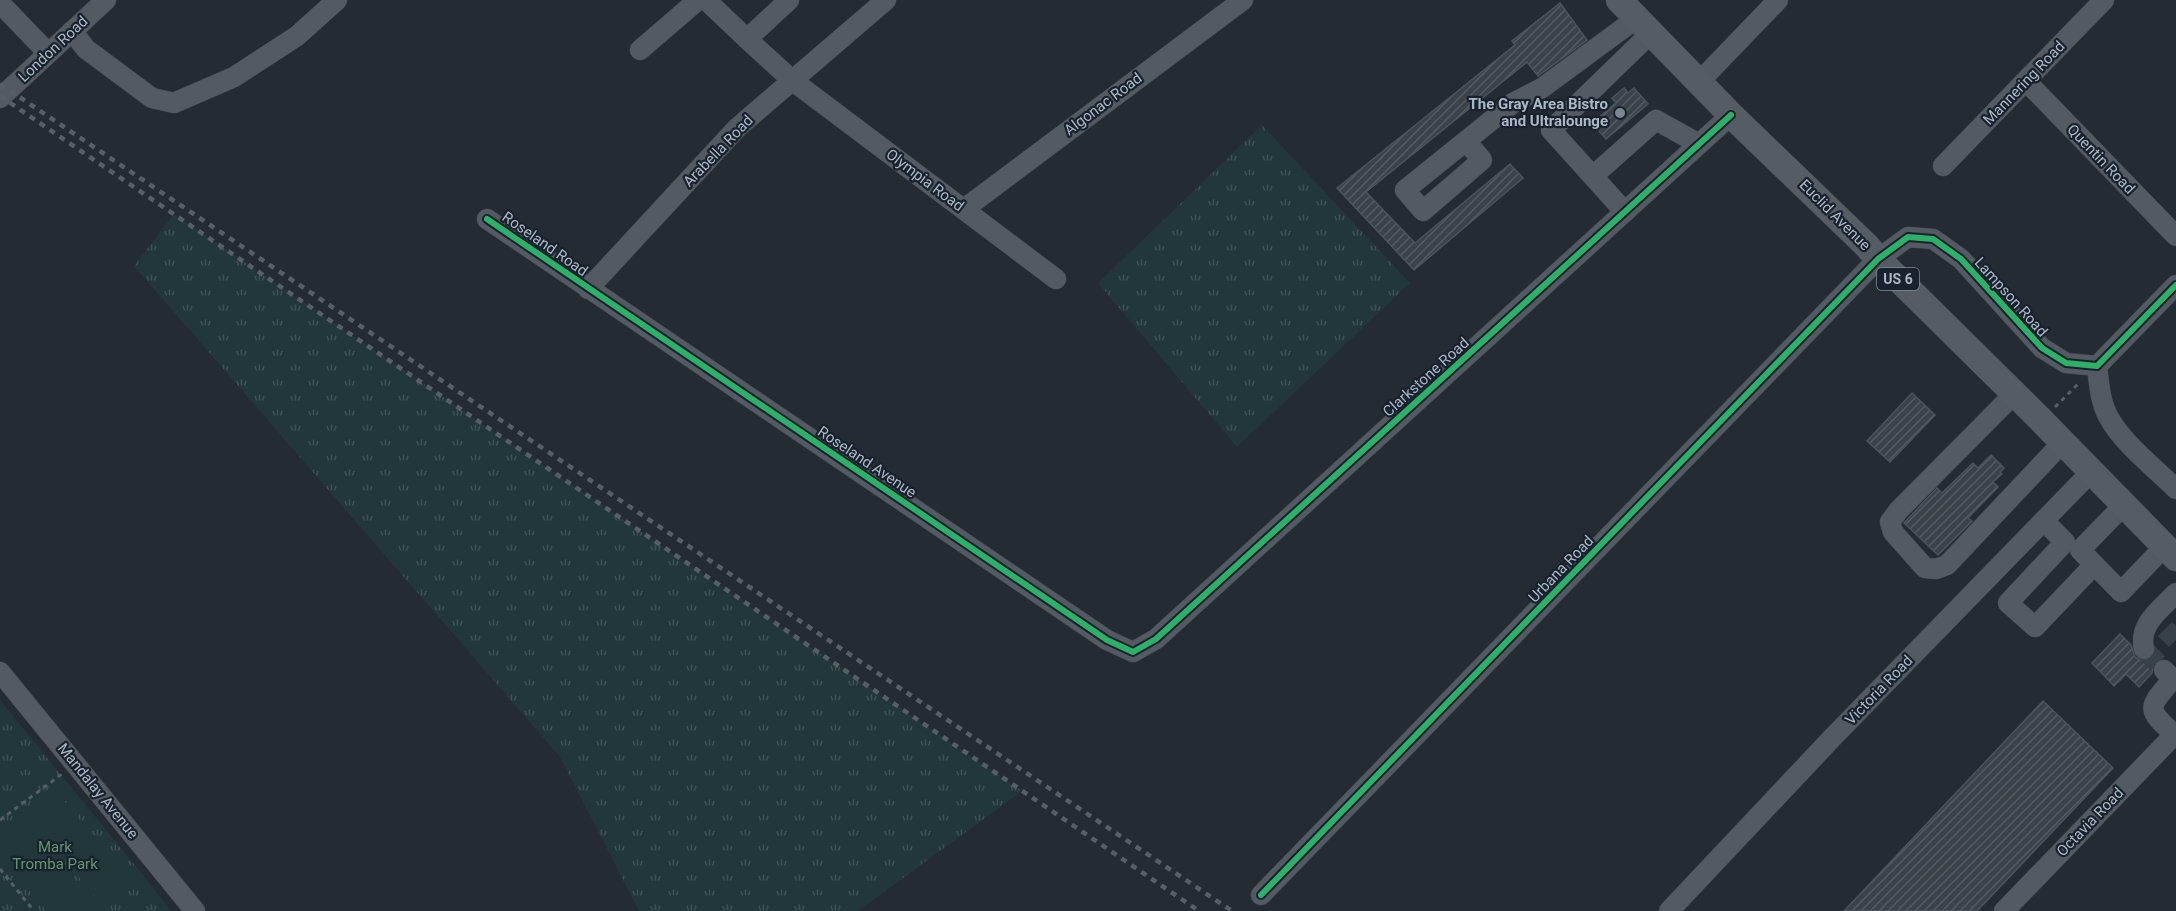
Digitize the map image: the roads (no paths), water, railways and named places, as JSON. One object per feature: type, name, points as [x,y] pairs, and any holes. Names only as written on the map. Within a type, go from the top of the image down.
[{"type":"main road","name":"Euclid Avenue","points":[[1619,0],[1731,115],[1867,246],[2092,471],[2170,553]]},
{"type":"street","name":"London Road","points":[[0,98],[106,0]]},
{"type":"street","points":[[72,32],[86,49],[152,98],[174,103],[234,77],[297,36],[337,0]]},
{"type":"street","points":[[640,50],[698,0]]},
{"type":"street","name":"Olympia Road","points":[[706,0],[793,81],[1056,279]]},
{"type":"street","points":[[747,39],[789,0]]},
{"type":"street","name":"Arabella Road","points":[[588,289],[737,128],[886,0]]},
{"type":"street","name":"Algonac Road","points":[[964,209],[1243,0]]},
{"type":"street","points":[[1700,81],[1778,0]]},
{"type":"street","name":"Mannering Road","points":[[1943,166],[2104,0]]},
{"type":"street","points":[[0,3],[48,53]]},
{"type":"street","points":[[1466,141],[1513,103],[1542,88],[1644,25]]},
{"type":"street","points":[[1625,212],[1551,130],[1644,25]]},
{"type":"street","name":"Quentin Road","points":[[2026,81],[2176,236]]},
{"type":"street","name":"Clarkstone Road","points":[[1133,652],[1156,639],[1731,115]]},
{"type":"street","points":[[1593,176],[1656,120],[1699,144]]},
{"type":"street","name":"Roseland Road","points":[[487,219],[588,289]]},
{"type":"street","name":"Lampson Road","points":[[1878,259],[1908,237],[1933,239],[1960,259],[2042,348],[2066,363],[2097,366]]},
{"type":"street","name":"Urbana Road","points":[[1261,895],[1878,259]]},
{"type":"street","points":[[2176,285],[2097,366],[2100,393],[2108,416],[2124,437],[2176,489]]},
{"type":"street","name":"Roseland Avenue","points":[[588,289],[1107,640],[1133,652]]},
{"type":"street","points":[[2014,394],[1898,511],[1890,522],[1893,532],[1925,568],[1936,569],[1947,565],[2062,443]]},
{"type":"street","name":"Victoria Road","points":[[1669,911],[1833,737],[2092,471]]},
{"type":"street","points":[[2094,565],[2035,627],[2008,603],[2123,506]]},
{"type":"street","points":[[2044,521],[2121,592],[2170,553]]},
{"type":"street","points":[[2152,633],[2176,593]]},
{"type":"street","points":[[2173,670],[2154,701],[2152,710],[2155,717],[2175,734]]},
{"type":"street","name":"Mandalay Avenue","points":[[0,672],[195,911]]},
{"type":"street","name":"Octavia Road","points":[[2004,911],[2175,734]]},
{"type":"tunnel","points":[[2165,629],[2176,640]]},
{"type":"tunnel","points":[[2144,649],[2164,670]]},
{"type":"railway","points":[[0,84],[1232,911]]},
{"type":"railway","points":[[0,96],[1199,911]]},
{"type":"place","name":"The Gray Area Bistro and Ultralounge","points":[[1620,113]]},
{"type":"park label","name":"Mark Tromba Park","points":[[55,856]]}]
